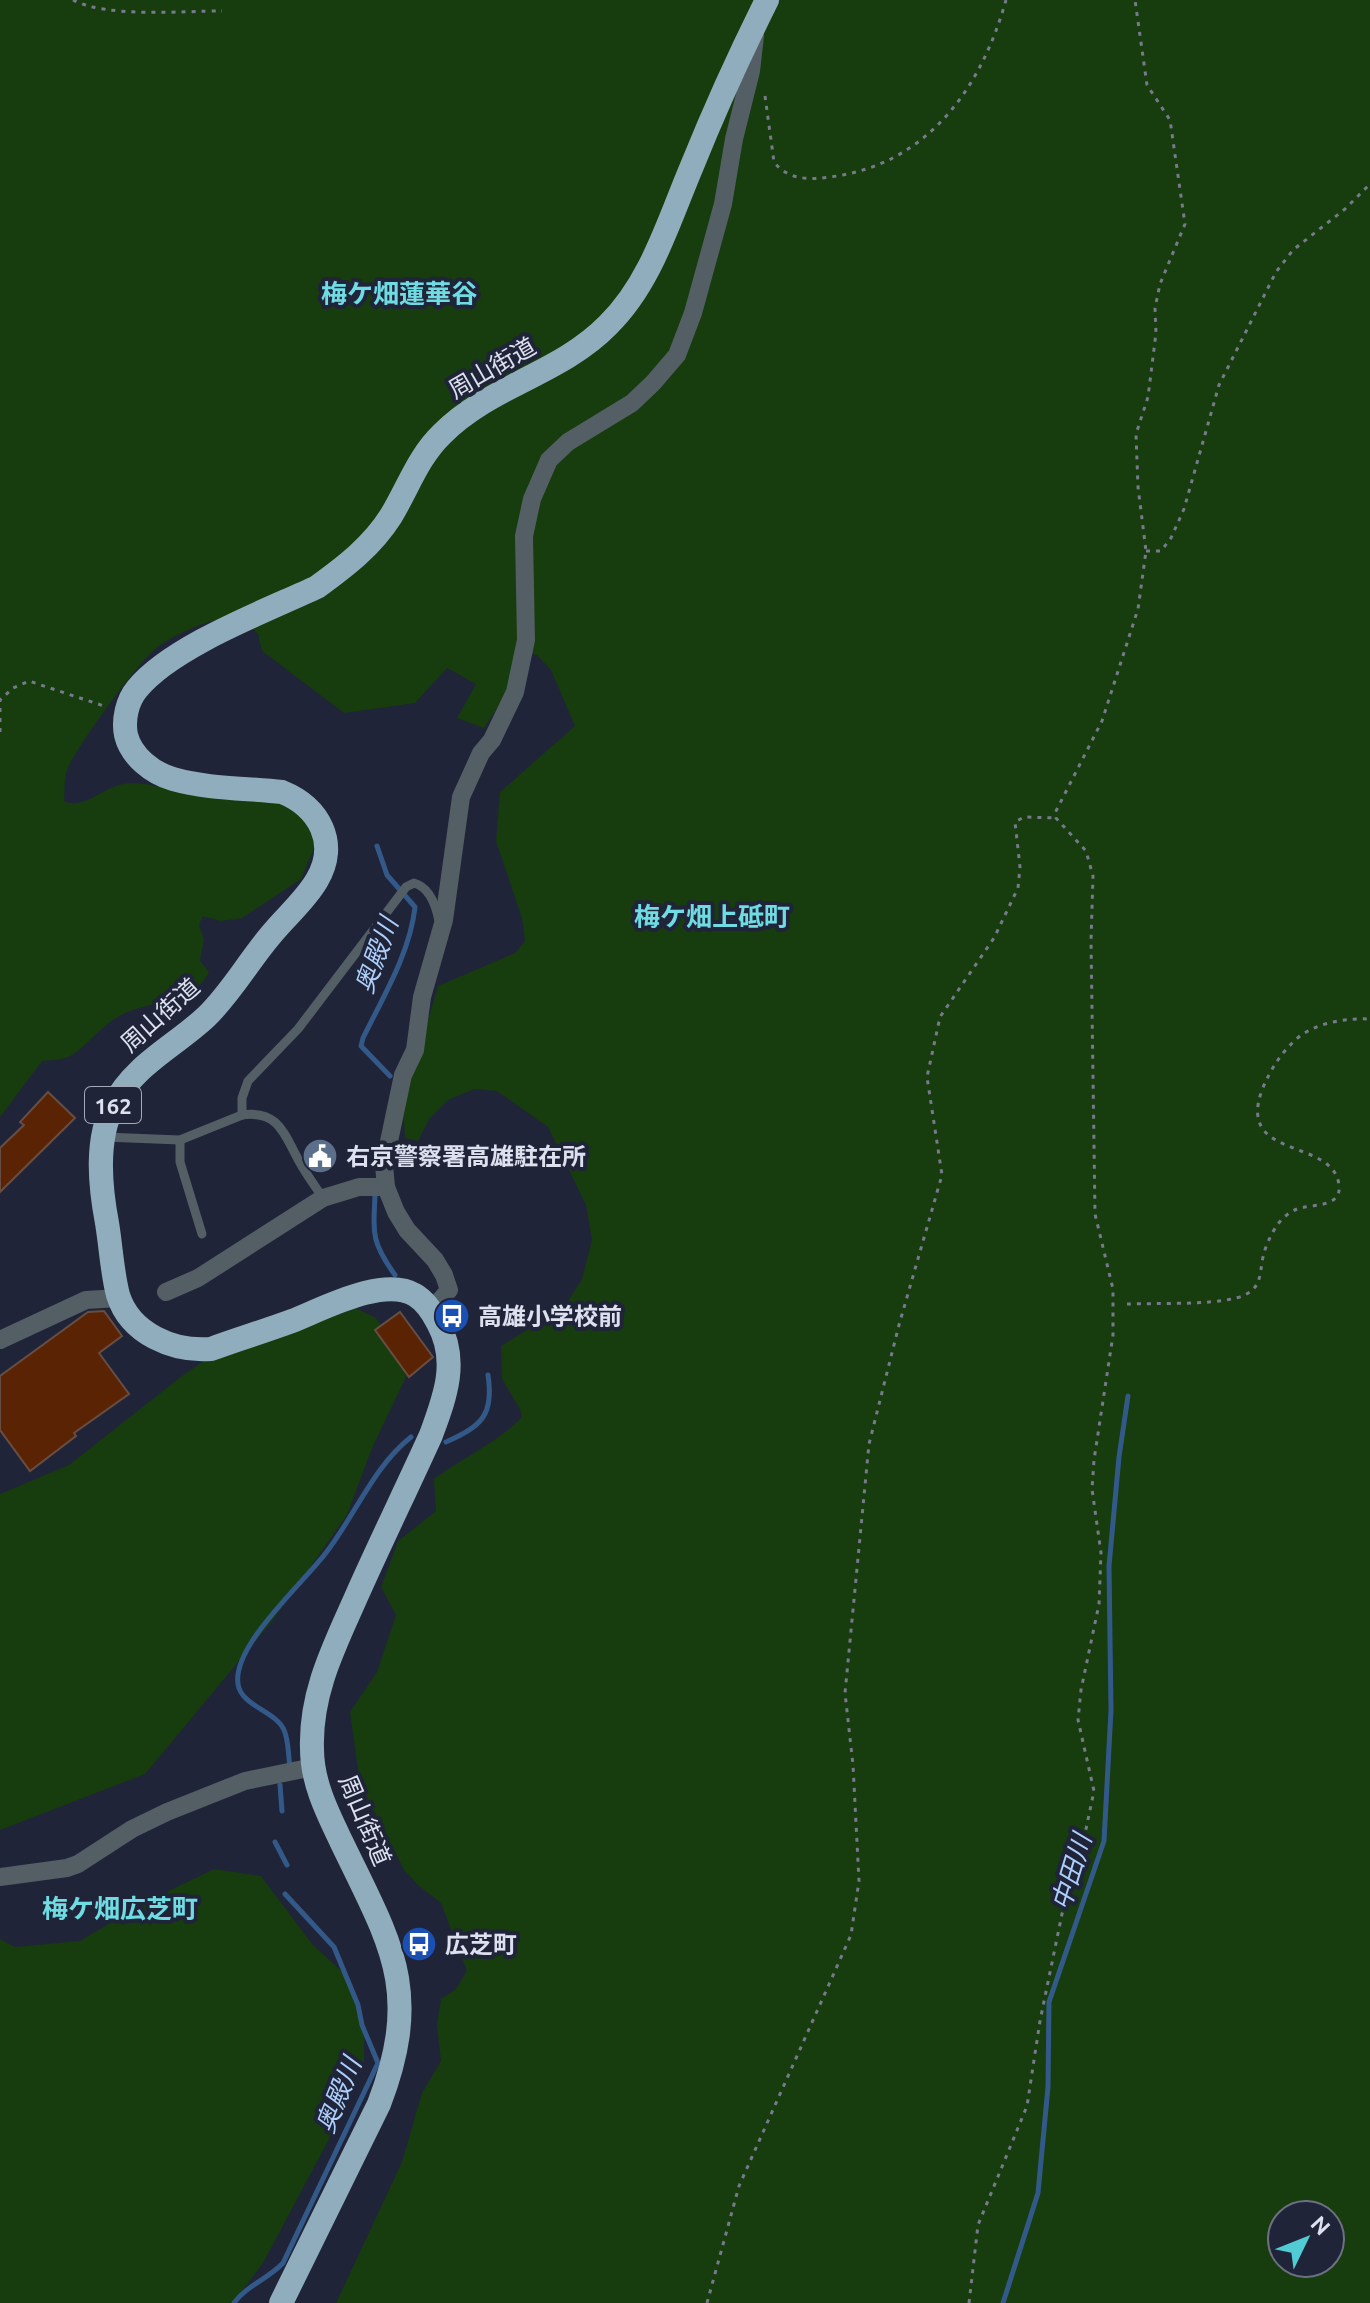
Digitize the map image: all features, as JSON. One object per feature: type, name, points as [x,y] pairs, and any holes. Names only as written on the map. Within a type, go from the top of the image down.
[{"type":"highway","name":"周山街道","points":[[281,2303],[379,2104],[391,2071],[400,2025],[400,1982],[385,1932],[325,1808],[313,1767],[313,1727],[320,1679],[431,1435],[444,1400],[450,1373],[449,1356],[442,1331],[431,1311],[416,1295],[402,1290],[367,1292],[211,1349],[193,1350],[157,1340],[141,1327],[119,1298],[103,1200],[104,1137],[108,1117],[125,1086],[137,1072],[204,1018],[219,1002],[318,879],[326,850],[326,838],[320,823],[303,802],[291,796],[282,792],[190,783],[154,771],[131,749],[124,727],[126,714],[136,690],[168,661],[317,587],[363,552],[378,535],[417,465],[459,417],[485,399],[582,348],[610,323],[639,285],[650,264],[734,65],[767,0]]},
{"type":"street","points":[[431,1311],[449,1290],[435,1260],[407,1230],[386,1187],[384,1165],[403,1075],[415,1050],[422,997],[441,933],[461,797],[515,692],[526,640],[524,536],[536,488],[549,460],[568,442],[632,403],[677,355],[693,313],[723,204],[734,139],[751,71],[754,25]]},
{"type":"street","points":[[166,1292],[198,1278],[323,1198],[359,1187],[386,1187]]},
{"type":"street","points":[[0,1340],[86,1300],[119,1298]]},
{"type":"street","points":[[0,1877],[67,1868],[167,1812],[245,1781],[313,1767]]},
{"type":"lane","points":[[242,1115],[242,1098],[248,1081],[298,1029],[406,887],[414,883],[426,890],[437,914],[441,933]]},
{"type":"lane","points":[[104,1137],[180,1140],[242,1115],[258,1113],[284,1130],[299,1161],[323,1198]]},
{"type":"lane","points":[[180,1140],[180,1162],[202,1234]]},
{"type":"path","points":[[73,0],[83,6],[104,10],[222,11]]},
{"type":"path","points":[[765,94],[774,162],[780,170],[795,178],[858,174],[895,158],[919,142],[955,109],[997,33],[1006,0]]},
{"type":"path","points":[[969,2303],[978,2225],[1027,2106],[1040,2021],[1062,1914],[1094,1791],[1078,1720],[1099,1604],[1101,1553],[1092,1489],[1113,1335],[1113,1289],[1095,1214],[1093,876],[1086,851],[1056,818],[1056,807],[1102,721],[1138,609],[1146,551],[1138,487],[1136,434],[1148,397],[1156,333],[1155,308],[1160,284],[1185,224],[1170,120],[1147,85],[1135,0]]},
{"type":"path","points":[[1146,551],[1161,551],[1171,538],[1193,484],[1219,385],[1276,272],[1293,250],[1345,209],[1370,184]]},
{"type":"path","points":[[0,732],[0,700],[13,688],[29,681],[126,714]]},
{"type":"path","points":[[707,2303],[739,2186],[851,1935],[859,1881],[853,1765],[845,1693],[869,1444],[942,1175],[927,1077],[940,1017],[994,938],[1018,888],[1020,867],[1015,822],[1024,817],[1056,818]]},
{"type":"path","points":[[1127,1304],[1238,1298],[1262,1279],[1263,1255],[1277,1225],[1288,1213],[1331,1202],[1337,1196],[1340,1187],[1335,1172],[1323,1160],[1281,1145],[1266,1132],[1259,1118],[1259,1100],[1271,1068],[1298,1038],[1328,1023],[1370,1019]]},
{"type":"green space","points":[[0,0],[1370,0],[1370,2303],[336,2303],[402,2162],[422,2093],[441,2061],[437,2025],[441,1999],[455,1990],[467,1971],[441,1903],[404,1870],[366,1795],[359,1776],[350,1712],[377,1672],[396,1615],[381,1587],[398,1541],[436,1511],[434,1479],[503,1434],[522,1417],[502,1379],[501,1346],[565,1306],[582,1279],[592,1240],[586,1205],[548,1127],[497,1091],[474,1089],[448,1100],[429,1119],[418,1141],[405,1138],[403,1107],[438,986],[515,953],[525,941],[522,918],[496,841],[500,792],[575,726],[551,670],[537,655],[519,650],[511,687],[484,728],[457,718],[476,684],[447,668],[415,703],[344,713],[262,651],[258,634],[239,615],[198,626],[159,646],[124,685],[73,758],[66,774],[64,801],[88,800],[113,787],[132,783],[198,793],[240,785],[312,820],[315,846],[301,879],[242,918],[221,921],[203,916],[199,925],[204,940],[200,961],[209,972],[193,991],[121,1015],[69,1057],[42,1061],[0,1117]]},
{"type":"green space","points":[[356,1308],[376,1318],[401,1355],[406,1377],[372,1448],[347,1515],[273,1620],[145,1774],[0,1830],[0,1494],[69,1465],[210,1357],[250,1347]]},
{"type":"green space","points":[[214,1869],[261,1876],[312,1944],[347,1976],[364,2024],[364,2064],[335,2128],[263,2263],[233,2303],[0,2303],[0,1939],[15,1947],[80,1941],[142,1904]]},
{"type":"building","points":[[48,1092],[75,1118],[0,1192],[0,1148],[24,1125],[20,1122]]},
{"type":"building","points":[[104,1311],[122,1336],[99,1353],[129,1394],[74,1433],[76,1436],[30,1471],[0,1430],[0,1376],[88,1312]]},
{"type":"building","points":[[400,1312],[433,1357],[409,1377],[375,1330]]},
{"type":"waterway","name":"奥殿川","points":[[377,846],[387,875],[415,907],[402,958],[361,1046],[390,1076]]},
{"type":"waterway","name":"奥殿川","points":[[375,1196],[374,1220],[378,1246],[395,1275]]},
{"type":"waterway","name":"奥殿川","points":[[446,1442],[469,1430],[483,1418],[489,1400],[488,1375]]},
{"type":"waterway","name":"中田川","points":[[1003,2303],[1038,2193],[1048,2087],[1049,2002],[1104,1841],[1111,1710],[1109,1566],[1128,1396]]},
{"type":"waterway","name":"奥殿川","points":[[290,1767],[284,1730],[274,1718],[245,1698],[238,1684],[239,1669],[257,1634],[325,1554],[375,1477],[411,1437]]},
{"type":"waterway","name":"奥殿川","points":[[280,1785],[282,1811]]},
{"type":"waterway","name":"奥殿川","points":[[275,1842],[287,1865]]},
{"type":"waterway","name":"奥殿川","points":[[234,2303],[283,2263],[378,2063],[334,1947],[285,1894]]},
{"type":"place","name":"右京警察署高雄駐在所","points":[[320,1156]]},
{"type":"place","name":"高雄小学校前","points":[[452,1316]]},
{"type":"place","name":"広芝町","points":[[419,1944]]},
{"type":"district","name":"梅ケ畑蓮華谷","points":[[399,293]]},
{"type":"district","name":"梅ケ畑上砥町","points":[[712,916]]},
{"type":"district","name":"梅ケ畑広芝町","points":[[120,1908]]}]
